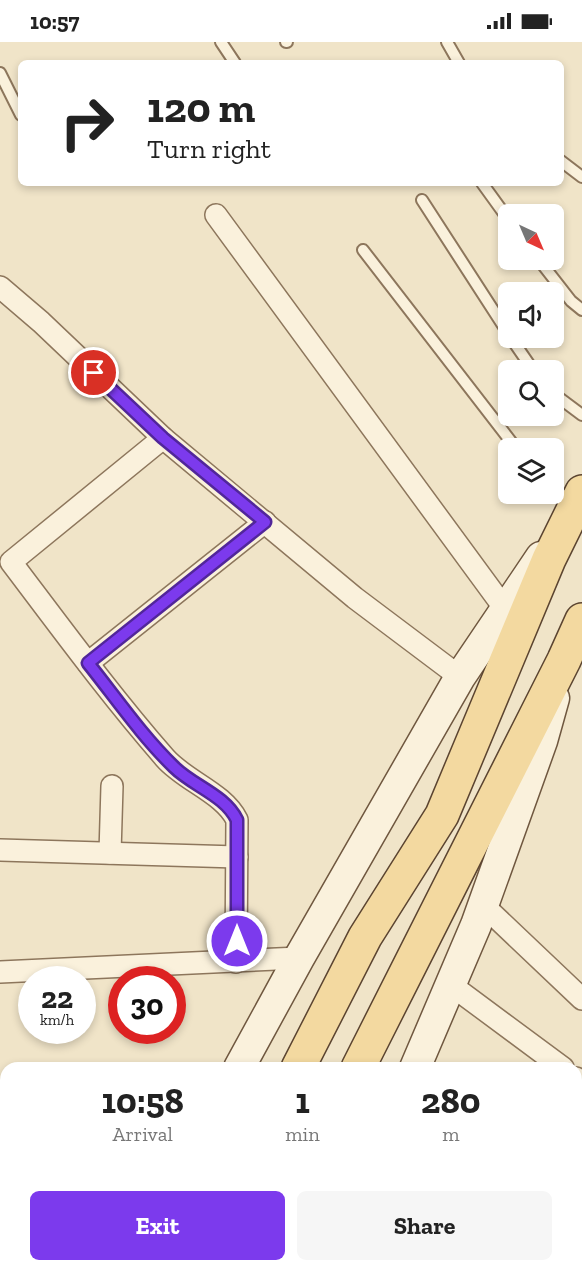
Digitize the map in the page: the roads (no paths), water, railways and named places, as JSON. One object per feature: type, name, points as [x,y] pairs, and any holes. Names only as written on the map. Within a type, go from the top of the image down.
[{"type":"main road","points":[[301,1062],[365,937],[442,815],[571,500]]},
{"type":"main road","points":[[361,1062],[582,620]]},
{"type":"street","points":[[216,214],[505,609]]},
{"type":"street","points":[[0,287],[41,322],[163,438],[355,598],[460,677]]},
{"type":"street","points":[[163,438],[11,562],[88,663],[166,759],[181,774],[232,810],[237,820],[236,962]]},
{"type":"street","points":[[242,1062],[299,958],[460,677],[505,609],[571,500]]},
{"type":"street","points":[[88,663],[265,522]]},
{"type":"street","points":[[418,1062],[483,905],[542,741],[564,660]]},
{"type":"street","points":[[110,853],[112,786]]},
{"type":"street","points":[[0,850],[237,856]]},
{"type":"street","points":[[483,905],[582,999]]},
{"type":"street","points":[[0,972],[299,958]]},
{"type":"street","points":[[451,985],[555,1062]]},
{"type":"lane","points":[[221,42],[233,60]]},
{"type":"lane","points":[[447,42],[457,60]]},
{"type":"lane","points":[[0,73],[18,109]]},
{"type":"lane","points":[[564,163],[582,177]]},
{"type":"lane","points":[[484,186],[498,205]]},
{"type":"lane","points":[[422,200],[498,318]]},
{"type":"lane","points":[[363,250],[508,438]]},
{"type":"lane","points":[[547,270],[571,301],[582,310]]},
{"type":"lane","points":[[564,402],[582,415]]}]
